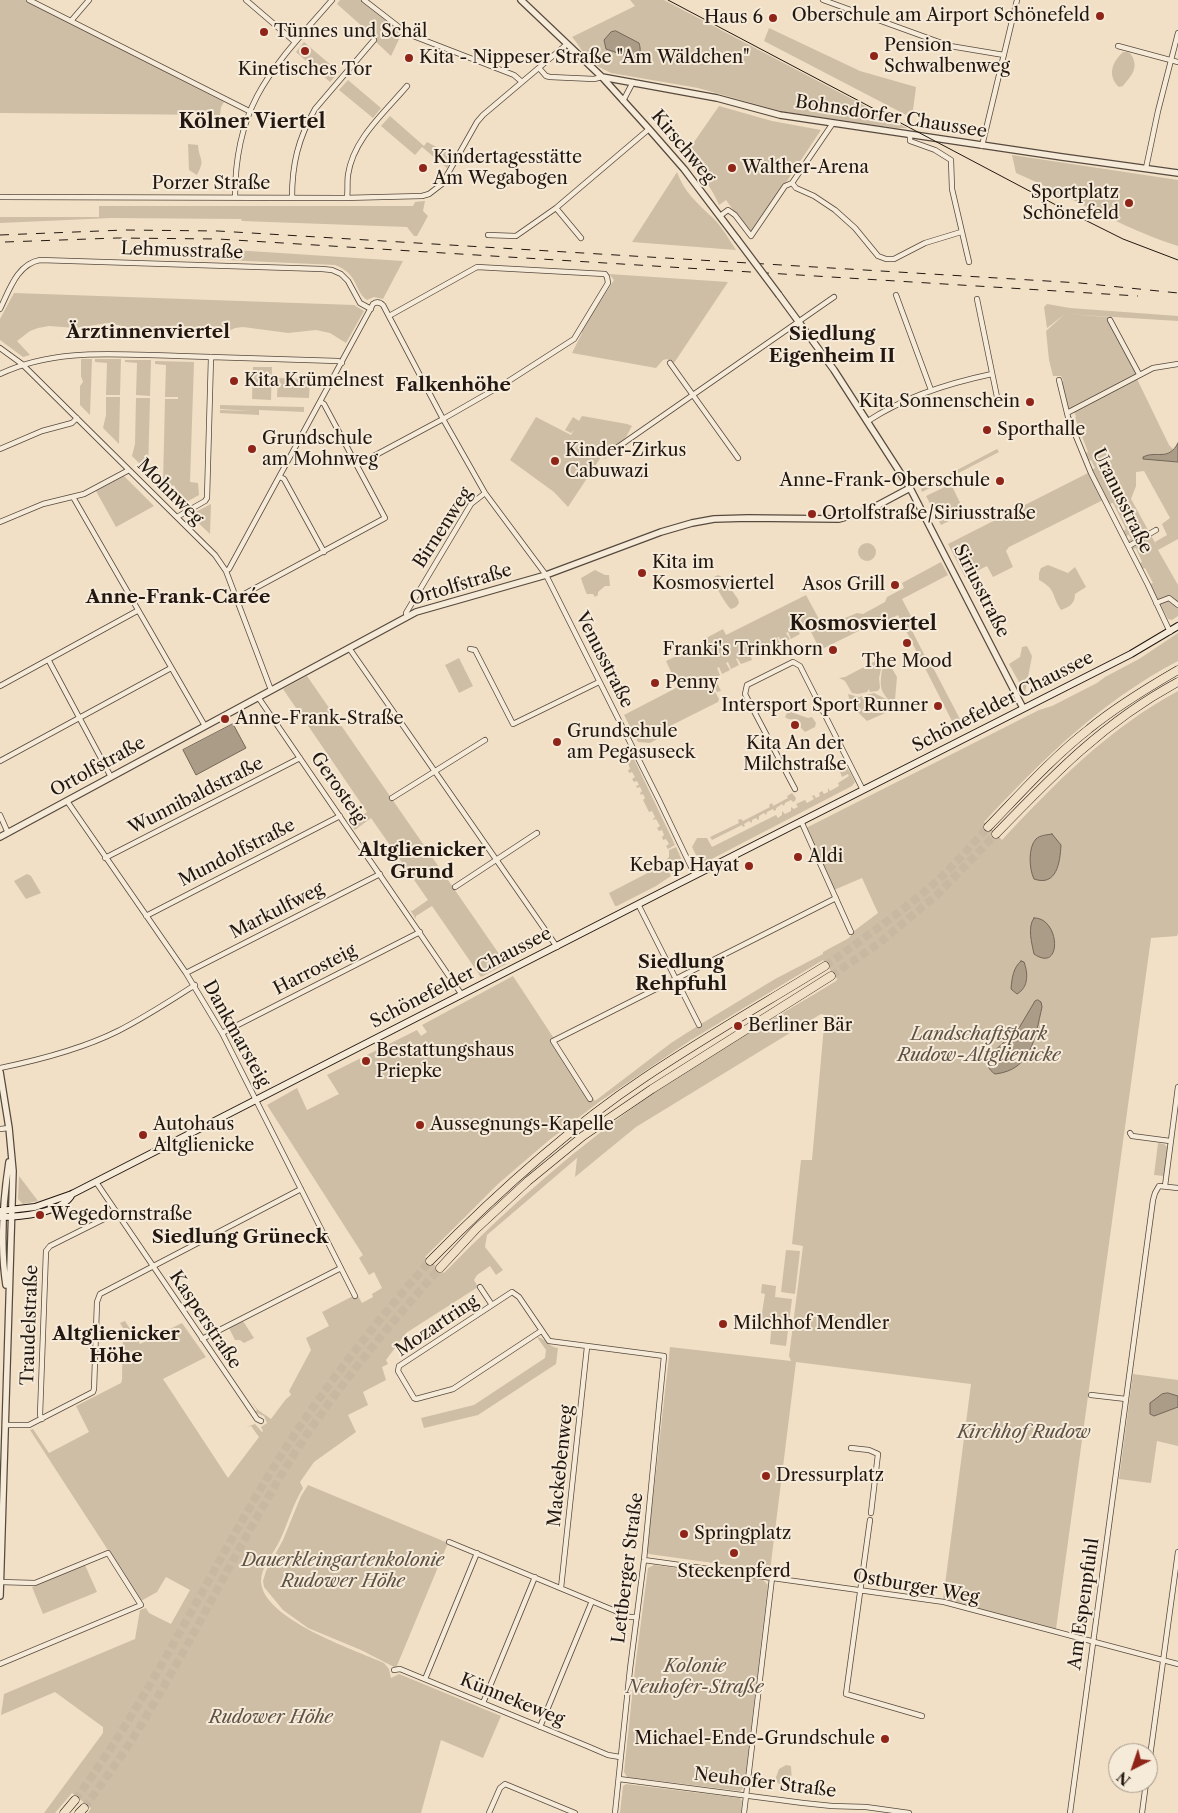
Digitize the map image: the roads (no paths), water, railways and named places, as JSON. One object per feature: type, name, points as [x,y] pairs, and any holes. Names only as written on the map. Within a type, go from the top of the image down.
[{"type":"highway","points":[[988,827],[1057,757],[1090,728],[1138,694],[1176,671]]},
{"type":"highway","points":[[996,834],[1064,765],[1093,739],[1143,703],[1178,682]]},
{"type":"highway","points":[[430,1261],[467,1223],[520,1175],[643,1078],[825,966]]},
{"type":"highway","points":[[440,1268],[489,1217],[528,1181],[583,1136],[652,1089],[831,976]]},
{"type":"highway","points":[[64,1813],[75,1800]]},
{"type":"main road","name":"Schönefelder Chaussee","points":[[2,1214],[35,1207],[67,1194],[72,1194],[96,1182],[1131,654],[1178,626]]},
{"type":"street","points":[[29,0],[249,111]]},
{"type":"street","points":[[71,21],[89,0]]},
{"type":"street","points":[[246,0],[296,42]]},
{"type":"street","points":[[234,197],[237,154],[249,111],[266,79],[332,0]]},
{"type":"street","points":[[364,0],[408,34],[514,75],[522,82],[567,44]]},
{"type":"street","name":"Kirschweg","points":[[521,0],[602,77],[684,169],[800,321]]},
{"type":"street","points":[[823,0],[950,46],[1004,55]]},
{"type":"street","points":[[982,146],[1017,0]]},
{"type":"street","points":[[1146,168],[1178,33]]},
{"type":"street","points":[[292,198],[295,158],[308,122],[321,103],[374,40]]},
{"type":"street","points":[[1118,46],[1178,62]]},
{"type":"street","points":[[539,68],[546,76],[550,77],[594,79],[602,77]]},
{"type":"street","name":"Bohnsdorfer Chaussee","points":[[602,77],[716,98],[780,115],[982,146],[1178,173]]},
{"type":"street","name":"Porzer Straße","points":[[0,197],[347,198],[422,196],[429,194],[442,184],[477,122],[483,115],[522,82]]},
{"type":"street","points":[[623,101],[634,82]]},
{"type":"street","points":[[347,198],[348,174],[356,150],[362,139],[407,86]]},
{"type":"street","points":[[720,216],[728,210],[735,215],[751,236],[786,186],[792,183],[833,123]]},
{"type":"street","points":[[488,235],[516,236],[556,208],[649,129]]},
{"type":"street","points":[[910,135],[910,140],[914,143],[935,150],[951,160],[952,189],[968,262]]},
{"type":"street","points":[[792,183],[796,188],[814,196],[839,214],[855,228],[878,256],[886,260],[894,259],[925,243],[961,232]]},
{"type":"street","points":[[556,208],[581,238]]},
{"type":"street","name":"Lehmusstraße","points":[[0,309],[21,271],[31,262],[40,260],[322,268],[341,274],[351,286],[360,303],[372,307]]},
{"type":"street","points":[[357,465],[443,419],[522,373],[574,339],[608,283],[605,274],[476,267],[389,316]]},
{"type":"street","points":[[896,295],[931,390]]},
{"type":"street","points":[[615,449],[834,296]]},
{"type":"street","points":[[977,299],[997,396]]},
{"type":"street","name":"Birnenweg","points":[[372,307],[376,302],[380,303],[389,316],[443,419],[485,493],[471,504],[406,613],[407,617]]},
{"type":"street","points":[[226,572],[229,570],[372,307]]},
{"type":"street","points":[[1110,320],[1139,374]]},
{"type":"street","name":"Siriusstraße","points":[[800,321],[868,421],[910,488],[1023,708]]},
{"type":"street","name":"Mohnweg","points":[[0,348],[22,364],[215,555],[226,572],[237,598],[271,690]]},
{"type":"street","points":[[0,374],[22,364],[72,354],[338,361],[342,363]]},
{"type":"street","points":[[177,517],[207,498],[211,357]]},
{"type":"street","points":[[670,363],[738,458]]},
{"type":"street","points":[[1067,413],[1139,374],[1153,368],[1178,364]]},
{"type":"street","points":[[868,421],[896,404],[931,390],[964,379],[992,374]]},
{"type":"street","name":"Uranusstraße","points":[[1059,380],[1067,413],[1092,473],[1170,632]]},
{"type":"street","points":[[237,598],[385,518],[324,404],[321,402]]},
{"type":"street","points":[[0,449],[42,431],[72,423],[77,418]]},
{"type":"street","points":[[0,522],[43,504],[84,494],[129,470]]},
{"type":"street","points":[[280,476],[284,478],[324,552]]},
{"type":"street","name":"Ortolfstraße","points":[[0,837],[349,648],[430,607],[546,575],[661,532],[692,523],[714,519],[748,518],[839,520],[868,511],[910,488]]},
{"type":"street","name":"Venusstraße","points":[[485,493],[546,575],[696,875]]},
{"type":"street","points":[[73,497],[204,726]]},
{"type":"street","points":[[1129,546],[1156,530]]},
{"type":"street","points":[[1156,604],[1169,598],[1178,605]]},
{"type":"street","points":[[0,686],[138,611]]},
{"type":"street","points":[[349,648],[557,947]]},
{"type":"street","points":[[470,649],[475,650],[513,724],[599,682]]},
{"type":"street","points":[[49,660],[111,777]]},
{"type":"street","points":[[794,789],[745,694],[747,686],[793,662],[800,666],[863,790]]},
{"type":"street","points":[[0,761],[171,668]]},
{"type":"street","name":"Gerosteig","points":[[258,697],[462,995]]},
{"type":"street","points":[[392,798],[485,740]]},
{"type":"street","name":"Wunnibaldstraße","points":[[105,858],[300,758]]},
{"type":"street","name":"Dankmarsteig","points":[[66,801],[195,985],[257,1100],[355,1296]]},
{"type":"street","points":[[0,815],[8,833]]},
{"type":"street","name":"Mundolfstraße","points":[[146,916],[340,816]]},
{"type":"street","points":[[801,821],[851,932]]},
{"type":"street","points":[[455,887],[537,833]]},
{"type":"street","name":"Markulfweg","points":[[186,973],[380,874]]},
{"type":"street","points":[[590,1099],[553,1041],[836,898]]},
{"type":"street","points":[[638,904],[699,1025]]},
{"type":"street","name":"Harrosteig","points":[[222,1033],[420,932]]},
{"type":"street","points":[[0,1068],[51,1055],[110,1035],[130,1025],[195,985]]},
{"type":"street","points":[[0,1072],[9,1128],[13,1171],[3,1423],[0,1596]]},
{"type":"street","points":[[1178,1087],[1165,1186],[1178,1188]]},
{"type":"street","points":[[0,1129],[9,1128]]},
{"type":"street","points":[[1130,1134],[1132,1136],[1170,1141]]},
{"type":"street","points":[[8,1294],[3,1252],[2,1214],[11,1152]]},
{"type":"street","name":"Kasperstraße","points":[[96,1182],[257,1419],[261,1421]]},
{"type":"street","name":"Am Espenpfuhl","points":[[1070,1813],[1153,1200],[1156,1189],[1159,1186],[1165,1186]]},
{"type":"street","points":[[3,1423],[26,1426],[90,1394],[94,1389],[98,1296],[103,1292],[301,1188]]},
{"type":"street","name":"Traudelstraße","points":[[42,1419],[40,1415],[46,1251],[50,1246],[116,1213]]},
{"type":"street","points":[[202,1339],[341,1268]]},
{"type":"street","name":"Mozartring","points":[[480,1287],[492,1305]]},
{"type":"street","name":"Mozartring","points":[[542,1331],[453,1389],[416,1399],[412,1397],[398,1371],[399,1366],[492,1305],[514,1293],[519,1297],[549,1341],[587,1347]]},
{"type":"street","name":"Lettberger Straße","points":[[587,1347],[664,1356],[644,1560],[615,1813]]},
{"type":"street","name":"Mackebenweg","points":[[561,1588],[587,1347]]},
{"type":"street","points":[[1090,1395],[1126,1399]]},
{"type":"street","points":[[851,1448],[868,1450],[878,1454],[871,1513]]},
{"type":"street","points":[[870,1520],[846,1694],[922,1716]]},
{"type":"street","points":[[449,1542],[630,1617],[637,1618]]},
{"type":"street","points":[[1152,1743],[1178,1552]]},
{"type":"street","points":[[0,1582],[35,1583],[108,1553],[141,1605],[0,1664]]},
{"type":"street","points":[[425,1679],[477,1553]]},
{"type":"street","name":"Ostburger Weg","points":[[644,1560],[944,1602],[1178,1664]]},
{"type":"street","points":[[483,1704],[535,1577]]},
{"type":"street","points":[[744,1813],[772,1578]]},
{"type":"street","points":[[540,1727],[592,1601]]},
{"type":"street","name":"Künnekeweg","points":[[394,1670],[400,1669],[608,1755],[620,1757]]},
{"type":"street","name":"Neuhofer Straße","points":[[618,1779],[832,1806],[866,1807],[909,1813]]},
{"type":"street","points":[[490,1813],[500,1788],[505,1784],[575,1813]]},
{"type":"street","points":[[1142,1813],[1145,1793]]},
{"type":"street","points":[[832,1806],[832,1813]]},
{"type":"tunnel","points":[[825,966],[929,888],[988,827]]},
{"type":"tunnel","points":[[831,976],[878,944],[938,894],[996,834]]},
{"type":"tunnel","points":[[75,1800],[129,1719],[250,1507],[292,1438],[348,1360],[430,1261]]},
{"type":"tunnel","points":[[84,1808],[123,1754],[144,1720],[180,1659],[265,1503],[300,1445],[337,1392],[440,1268]]},
{"type":"tram line","points":[[668,0],[1073,214],[1123,239],[1178,260]]},
{"type":"railway","points":[[0,235],[125,230],[218,231],[1080,283],[1178,293]]},
{"type":"railway","points":[[5,242],[117,238],[218,239],[1138,296]]},
{"type":"place","name":"Oberschule am Airport Schönefeld","points":[[1100,16]]},
{"type":"place","name":"Haus 6","points":[[773,18]]},
{"type":"place","name":"Tünnes und Schäl","points":[[264,32]]},
{"type":"place","name":"Kinetisches Tor","points":[[305,51]]},
{"type":"place","name":"Pension Schwalbenweg","points":[[874,56]]},
{"type":"place","name":"Kita - Nippeser Straße \"Am Wäldchen\"","points":[[409,58]]},
{"type":"place","name":"Kindertagesstätte Am Wegabogen","points":[[423,168]]},
{"type":"place","name":"Walther-Arena","points":[[732,168]]},
{"type":"place","name":"Sportplatz Schönefeld","points":[[1129,203]]},
{"type":"place","name":"Kita Krümelnest","points":[[234,381]]},
{"type":"place","name":"Kita Sonnenschein","points":[[1030,402]]},
{"type":"place","name":"Sporthalle","points":[[987,430]]},
{"type":"place","name":"Grundschule am Mohnweg","points":[[252,449]]},
{"type":"place","name":"Kinder-Zirkus Cabuwazi","points":[[555,461]]},
{"type":"place","name":"Anne-Frank-Oberschule","points":[[1000,481]]},
{"type":"place","name":"Ortolfstraße/Siriusstraße","points":[[812,514]]},
{"type":"place","name":"Kita im Kosmosviertel","points":[[642,573]]},
{"type":"place","name":"Asos Grill","points":[[895,585]]},
{"type":"place","name":"The Mood","points":[[907,643]]},
{"type":"place","name":"Franki's Trinkhorn","points":[[833,650]]},
{"type":"place","name":"Penny","points":[[655,683]]},
{"type":"place","name":"Intersport Sport Runner","points":[[938,706]]},
{"type":"place","name":"Anne-Frank-Straße","points":[[225,719]]},
{"type":"place","name":"Kita An der Milchstraße","points":[[795,725]]},
{"type":"place","name":"Grundschule am Pegasuseck","points":[[557,742]]},
{"type":"place","name":"Aldi","points":[[798,857]]},
{"type":"place","name":"Kebap Hayat","points":[[749,866]]},
{"type":"place","name":"Berliner Bär","points":[[738,1026]]},
{"type":"place","name":"Bestattungshaus Priepke","points":[[366,1061]]},
{"type":"place","name":"Aussegnungs-Kapelle","points":[[420,1125]]},
{"type":"place","name":"Autohaus Altglienicke","points":[[143,1135]]},
{"type":"place","name":"Wegedornstraße","points":[[40,1215]]},
{"type":"place","name":"Milchhof Mendler","points":[[723,1324]]},
{"type":"place","name":"Dressurplatz","points":[[766,1476]]},
{"type":"place","name":"Springplatz","points":[[684,1534]]},
{"type":"place","name":"Steckenpferd","points":[[734,1553]]},
{"type":"place","name":"Michael-Ende-Grundschule","points":[[885,1739]]},
{"type":"district","name":"Kölner Viertel","points":[[252,122]]},
{"type":"district","name":"Ärztinnenviertel","points":[[148,333]]},
{"type":"district","name":"Siedlung Eigenheim II","points":[[832,346]]},
{"type":"district","name":"Falkenhöhe","points":[[453,386]]},
{"type":"district","name":"Anne-Frank-Carée","points":[[178,598]]},
{"type":"district","name":"Kosmosviertel","points":[[863,624]]},
{"type":"district","name":"Altglienicker Grund","points":[[422,862]]},
{"type":"district","name":"Siedlung Rehpfuhl","points":[[681,974]]},
{"type":"district","name":"Siedlung Grüneck","points":[[240,1238]]},
{"type":"district","name":"Altglienicker Höhe","points":[[116,1346]]},
{"type":"park label","name":"Landschaftspark Rudow-Altglienicke","points":[[979,1045]]},
{"type":"park label","name":"Kirchhof Rudow","points":[[1024,1433]]},
{"type":"park label","name":"Dauerkleingartenkolonie Rudower Höhe","points":[[343,1571]]},
{"type":"park label","name":"Kolonie Neuhofer-Straße","points":[[695,1677]]},
{"type":"park label","name":"Rudower Höhe","points":[[271,1718]]}]
